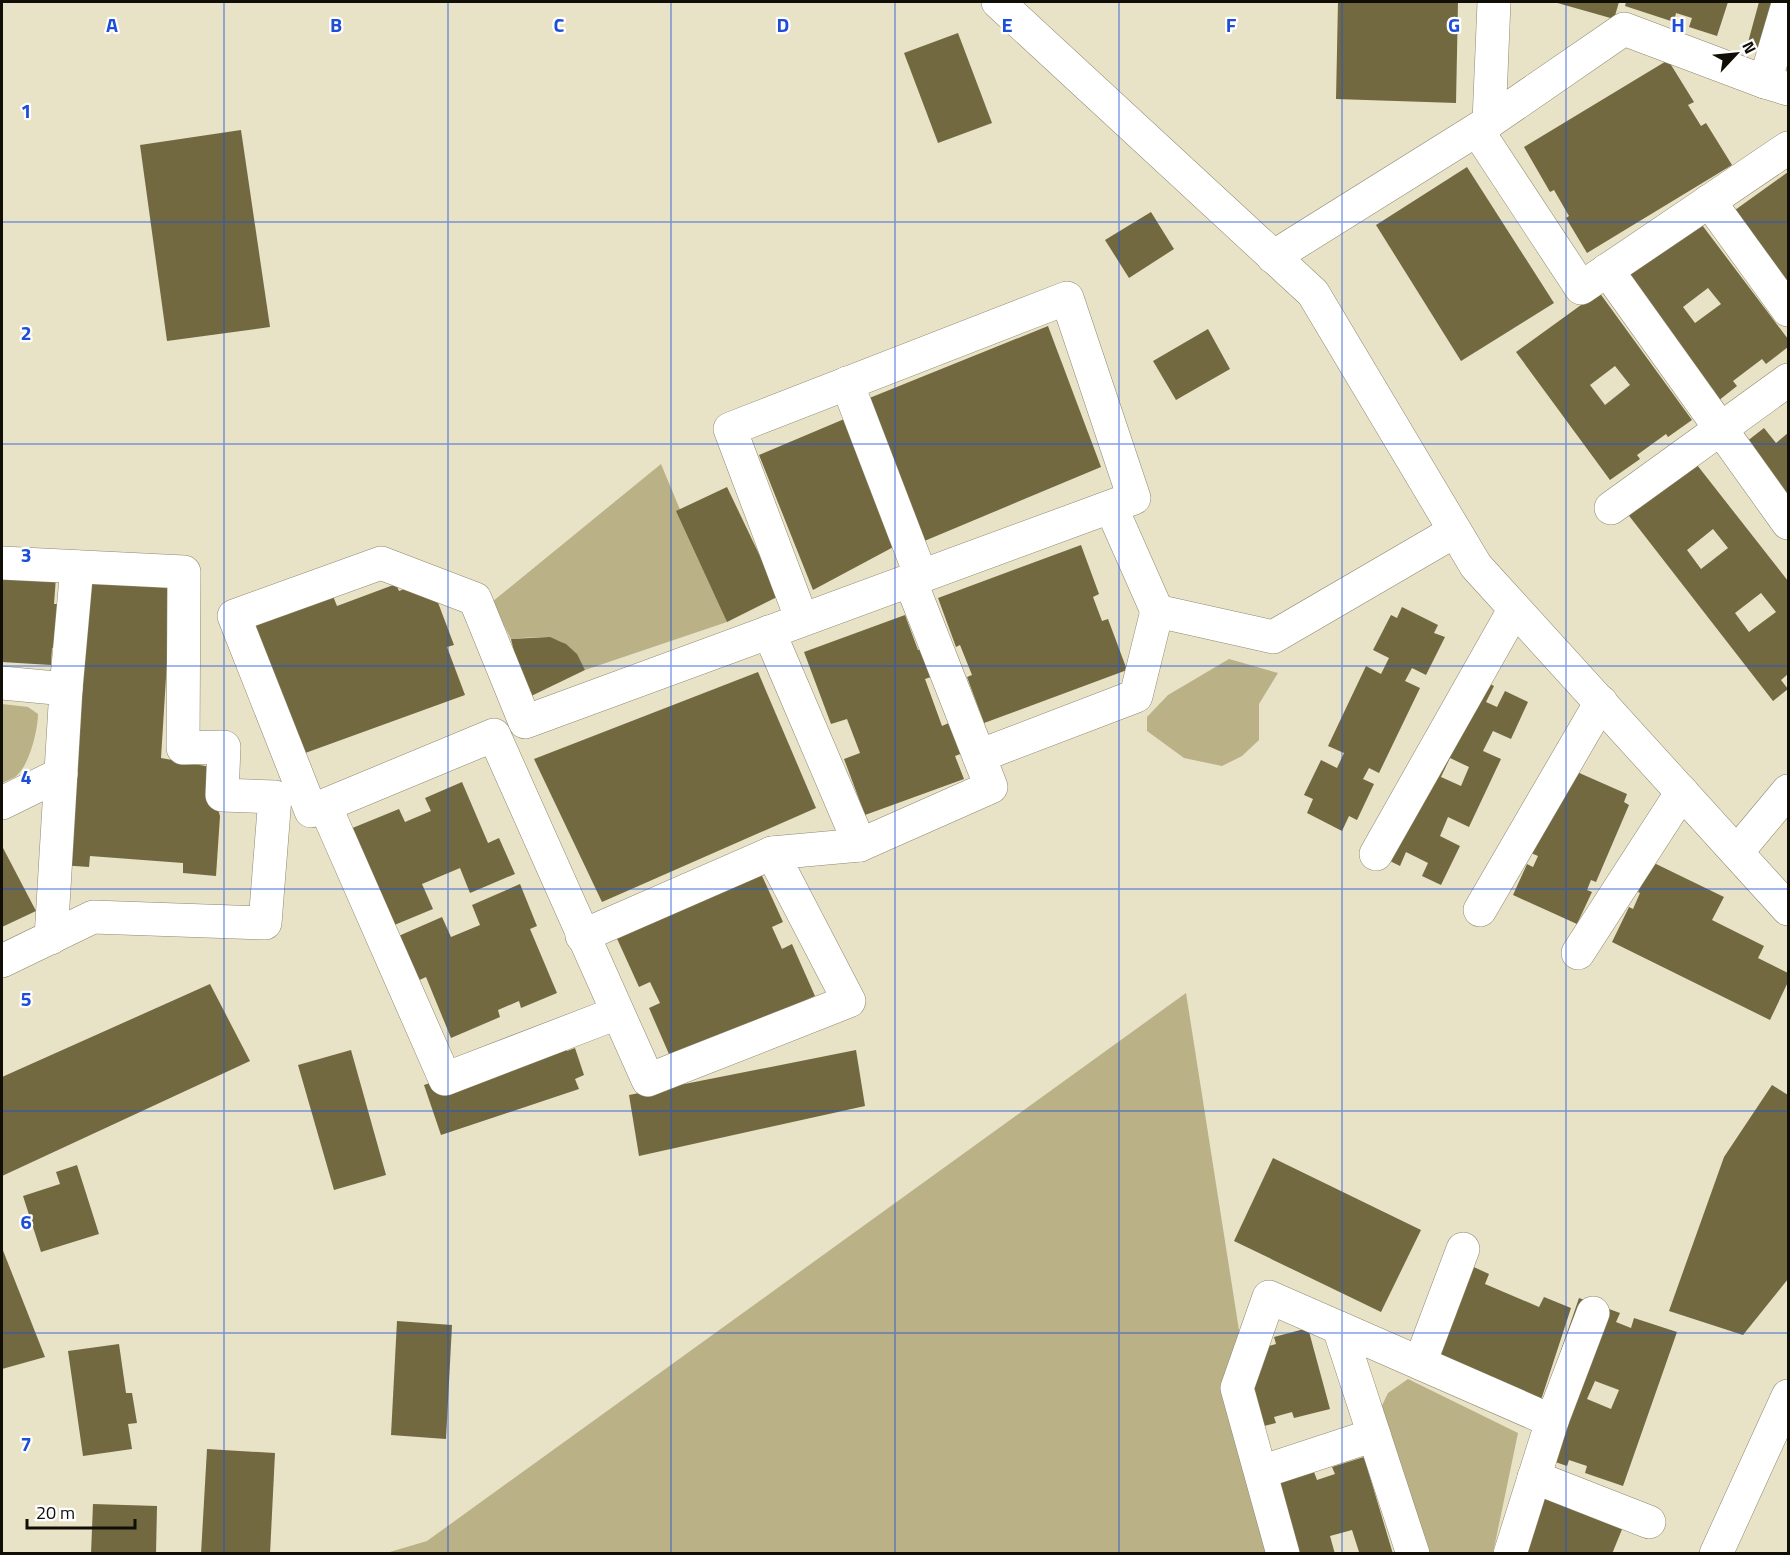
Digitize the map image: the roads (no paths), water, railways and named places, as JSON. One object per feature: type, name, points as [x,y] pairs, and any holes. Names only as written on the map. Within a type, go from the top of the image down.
[{"type":"street","points":[[998,2],[1313,293],[1476,566],[1788,909]]},
{"type":"street","points":[[1494,2],[1483,126],[1581,288],[1788,148]]},
{"type":"street","points":[[1273,257],[1483,126],[1624,29],[1776,86],[1788,4]]},
{"type":"street","points":[[1709,201],[1788,310]]},
{"type":"street","points":[[1607,270],[1788,523]]},
{"type":"street","points":[[525,722],[475,599],[381,563],[234,616],[311,812],[525,722],[1111,507],[1134,498],[1067,298],[730,429],[802,620]]},
{"type":"street","points":[[1611,508],[1788,380]]},
{"type":"street","points":[[582,936],[772,853],[860,845],[991,787],[847,383]]},
{"type":"street","points":[[980,756],[1136,696],[1157,611],[1111,507]]},
{"type":"street","points":[[1157,611],[1273,637],[1455,531]]},
{"type":"street","points":[[2,563],[184,572],[183,748],[224,747],[222,795],[275,797],[265,923],[93,917],[2,961]]},
{"type":"street","points":[[51,938],[66,689],[77,567]]},
{"type":"street","points":[[1376,854],[1514,609]]},
{"type":"street","points":[[769,632],[860,845]]},
{"type":"street","points":[[2,683],[66,689]]},
{"type":"street","points":[[1480,910],[1600,702]]},
{"type":"street","points":[[494,735],[616,1013],[648,1080],[849,1001],[772,853]]},
{"type":"street","points":[[2,803],[61,774]]},
{"type":"street","points":[[1737,852],[1788,791]]},
{"type":"street","points":[[1578,953],[1682,792]]},
{"type":"street","points":[[325,806],[445,1078],[616,1013]]},
{"type":"street","points":[[1419,1363],[1463,1249]]},
{"type":"street","points":[[1284,1554],[1237,1388],[1269,1297],[1552,1421]]},
{"type":"street","points":[[1510,1554],[1552,1421],[1593,1313]]},
{"type":"street","points":[[1339,1328],[1413,1554]]},
{"type":"street","points":[[1716,1554],[1788,1396]]},
{"type":"street","points":[[1261,1472],[1374,1435]]},
{"type":"street","points":[[1534,1477],[1649,1522]]}]
